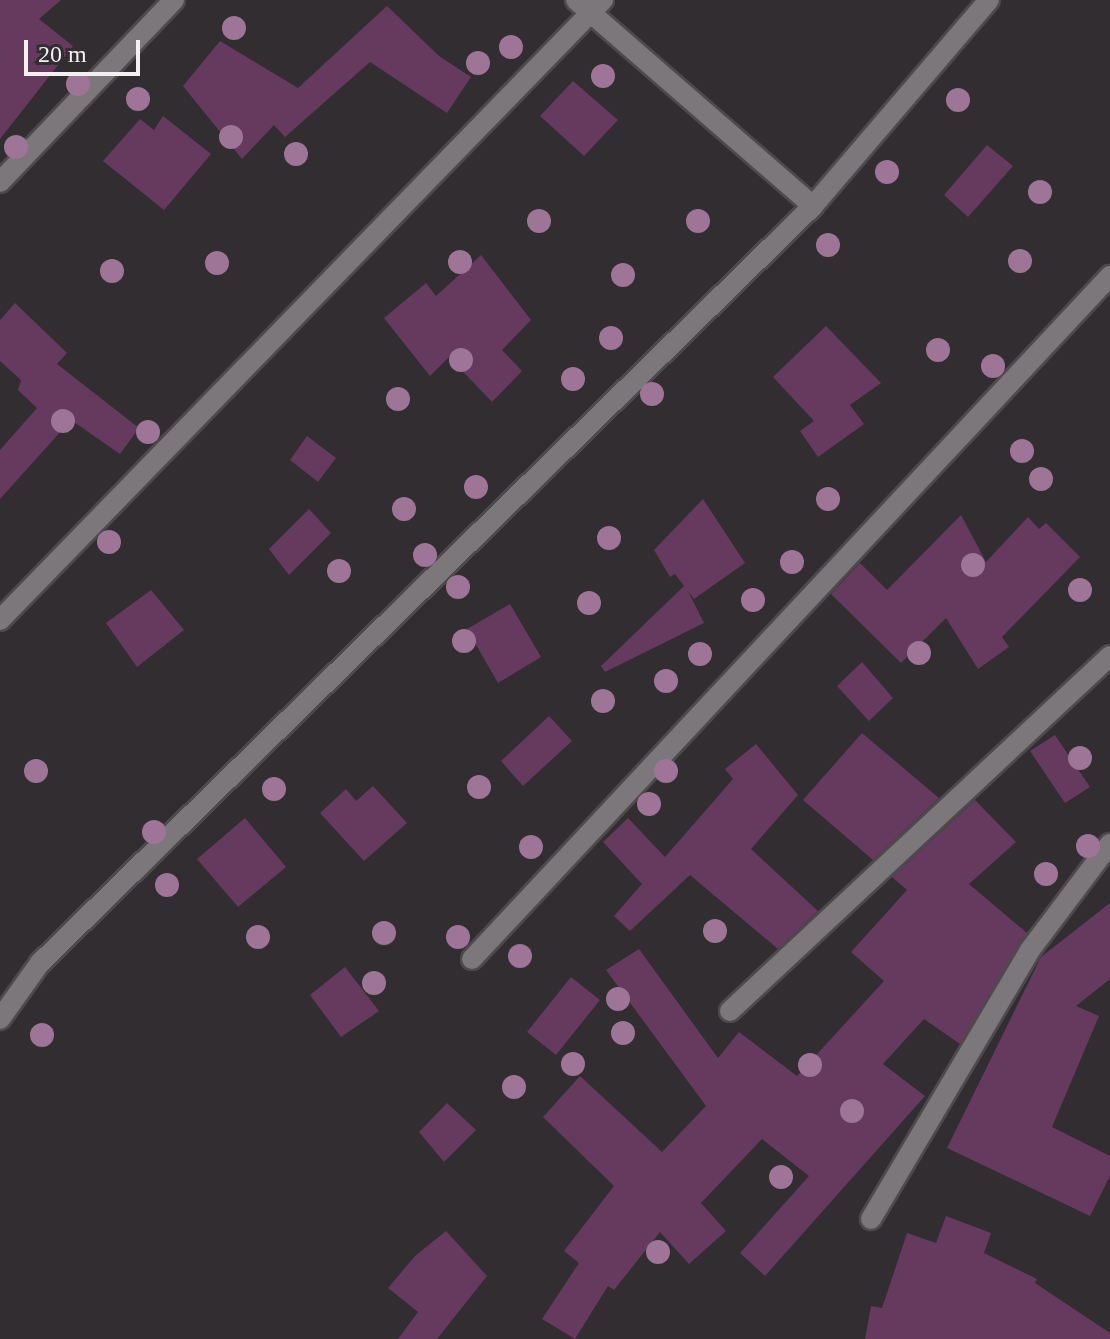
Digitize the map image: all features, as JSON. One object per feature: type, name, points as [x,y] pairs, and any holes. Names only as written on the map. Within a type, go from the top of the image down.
[{"type":"street","points":[[0,182],[174,0]]},
{"type":"street","points":[[0,1019],[40,963],[813,206],[989,0]]},
{"type":"street","points":[[0,620],[590,4],[813,206]]},
{"type":"street","points":[[472,959],[1110,276]]},
{"type":"street","points":[[730,1011],[1110,656]]},
{"type":"street","points":[[871,1219],[1030,950],[1110,844]]},
{"type":"building","points":[[0,0],[61,0],[39,19],[73,46],[0,139]]},
{"type":"building","points":[[387,6],[439,56],[471,77],[447,113],[370,62],[285,137],[274,125],[242,159],[183,86],[220,41],[298,88]]},
{"type":"building","points":[[573,81],[618,120],[584,156],[540,116]]},
{"type":"building","points":[[163,116],[211,154],[164,210],[103,161],[140,119],[154,130]]},
{"type":"building","points":[[987,145],[1013,166],[968,217],[944,195]]},
{"type":"building","points":[[481,255],[531,320],[502,350],[522,371],[492,402],[449,357],[430,376],[384,318],[426,283],[436,296]]},
{"type":"building","points":[[15,303],[67,353],[57,364],[139,428],[120,454],[71,420],[0,499],[0,450],[37,408],[18,390],[21,380],[0,361],[0,320]]},
{"type":"building","points":[[826,326],[881,383],[850,405],[864,424],[818,457],[800,431],[814,421],[773,377]]},
{"type":"building","points":[[307,436],[336,458],[318,482],[290,460]]},
{"type":"building","points":[[703,499],[745,563],[694,599],[688,591],[704,623],[605,672],[601,666],[684,586],[675,574],[670,577],[654,550]]},
{"type":"building","points":[[309,509],[331,533],[289,575],[269,549]]},
{"type":"building","points":[[961,515],[986,562],[1028,517],[1039,529],[1046,523],[1080,557],[1002,637],[1009,647],[978,669],[946,618],[901,663],[831,594],[860,563],[887,590]]},
{"type":"building","points":[[151,590],[184,630],[137,667],[106,623]]},
{"type":"building","points":[[510,604],[541,657],[498,683],[467,629]]},
{"type":"building","points":[[862,662],[893,698],[869,721],[837,686]]},
{"type":"building","points":[[549,716],[572,741],[523,786],[501,761]]},
{"type":"building","points":[[862,733],[939,798],[873,860],[803,800]]},
{"type":"building","points":[[1055,735],[1090,787],[1065,803],[1030,751]]},
{"type":"building","points":[[756,744],[798,795],[751,849],[818,911],[778,949],[690,875],[630,931],[614,916],[642,884],[603,842],[628,818],[665,857],[733,779],[725,769]]},
{"type":"building","points":[[373,786],[407,823],[364,861],[320,813],[346,789],[356,801]]},
{"type":"building","points":[[975,800],[1016,842],[969,884],[1027,933],[960,1044],[924,1019],[883,1064],[925,1096],[765,1276],[740,1253],[809,1176],[762,1139],[701,1203],[726,1231],[689,1264],[660,1232],[614,1290],[608,1286],[575,1339],[542,1319],[579,1263],[564,1251],[614,1186],[543,1117],[580,1076],[662,1152],[706,1106],[606,970],[639,949],[718,1058],[739,1032],[797,1076],[884,981],[851,952],[907,890],[892,877]]},
{"type":"building","points":[[245,818],[286,867],[238,907],[197,859]]},
{"type":"building","points":[[1110,903],[1110,979],[1076,1006],[1099,1016],[1052,1127],[1110,1156],[1110,1176],[1090,1216],[947,1148],[1041,957]]},
{"type":"building","points":[[345,967],[379,1011],[341,1037],[310,995]]},
{"type":"building","points":[[571,977],[600,1000],[556,1055],[527,1032]]},
{"type":"building","points":[[447,1103],[476,1130],[444,1162],[419,1132]]},
{"type":"building","points":[[946,1216],[991,1233],[984,1253],[1037,1279],[1035,1283],[1110,1333],[1110,1339],[865,1339],[871,1306],[882,1308],[907,1233],[936,1243]]},
{"type":"building","points":[[446,1231],[487,1276],[437,1339],[398,1339],[418,1312],[388,1288],[415,1256]]}]
